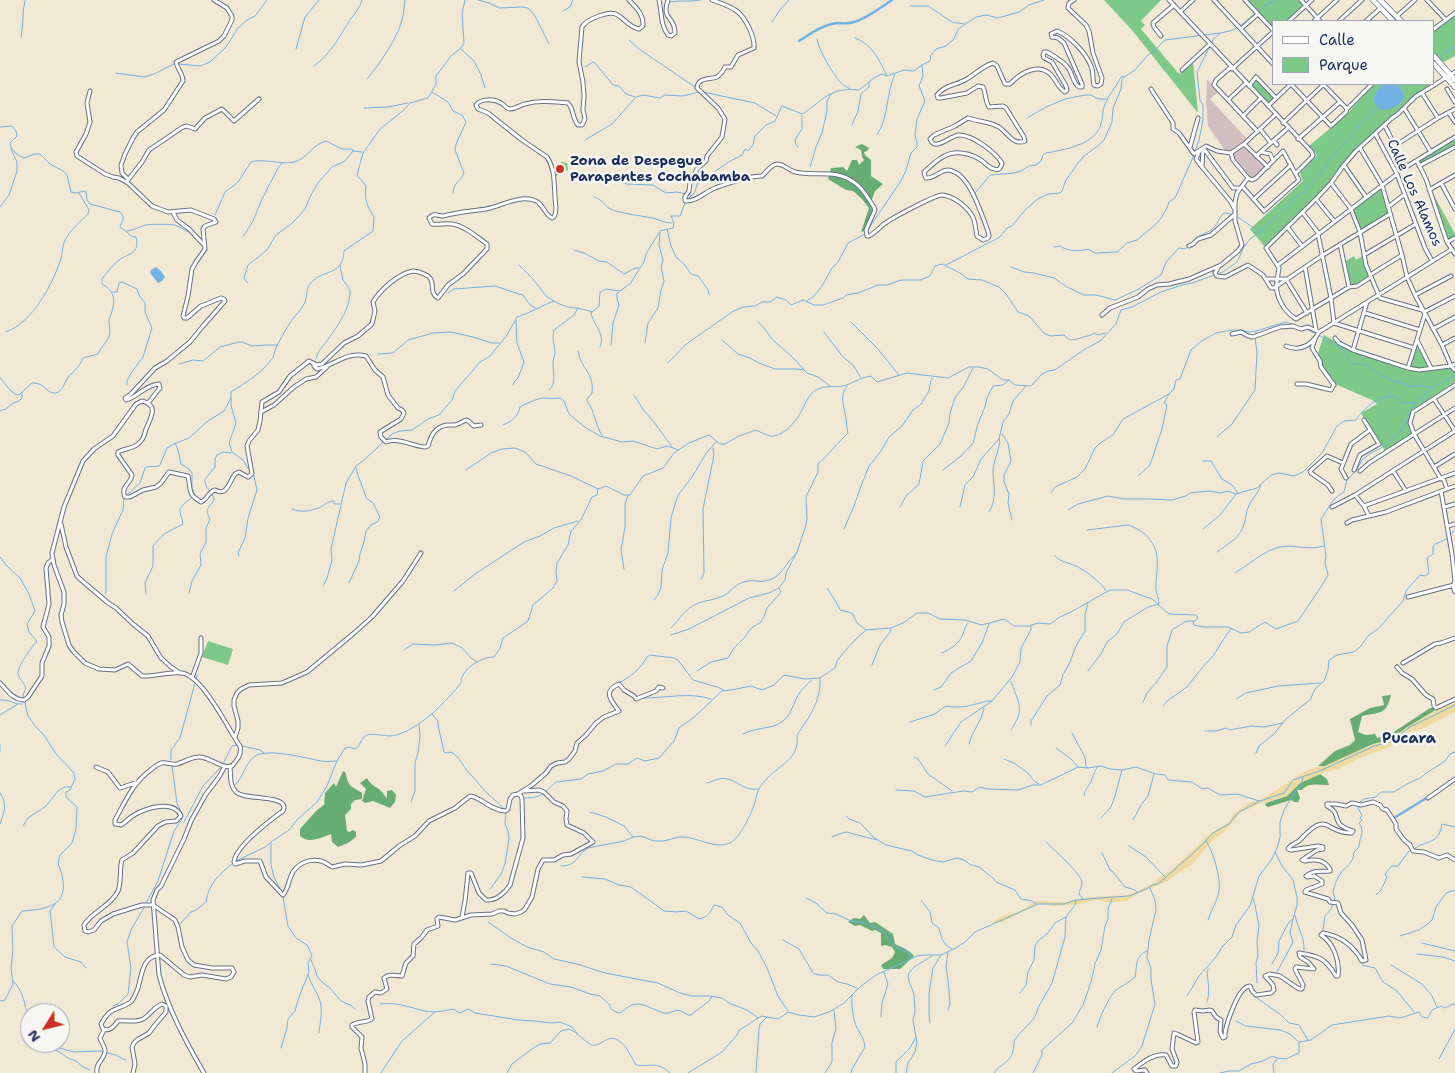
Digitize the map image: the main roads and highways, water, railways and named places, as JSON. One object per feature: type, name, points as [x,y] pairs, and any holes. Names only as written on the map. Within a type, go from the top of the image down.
[{"type":"main road","points":[[1373,0],[1394,20]]},
{"type":"main road","points":[[1380,0],[1394,20]]},
{"type":"main road","points":[[1435,63],[1455,80]]},
{"type":"main road","points":[[1451,75],[1455,87]]},
{"type":"water","points":[[1383,85],[1397,85],[1403,92],[1404,97],[1395,107],[1381,110],[1374,100],[1378,90]]},
{"type":"water","points":[[156,267],[165,277],[158,283],[150,273]]},
{"type":"waterway","points":[[21,37],[25,0]]},
{"type":"waterway","points":[[178,64],[200,66],[210,62],[226,47],[238,28],[255,16],[267,0]]},
{"type":"waterway","points":[[296,49],[305,17],[319,0]]},
{"type":"waterway","points":[[314,66],[320,62],[334,45],[359,8],[362,0]]},
{"type":"waterway","points":[[367,79],[397,34],[403,17],[405,0]]},
{"type":"waterway","points":[[251,473],[243,460],[232,452],[229,443],[236,423],[231,405],[231,392],[254,377],[269,363],[285,331],[304,304],[311,283],[316,278],[336,269],[343,259],[344,251],[373,231],[374,217],[365,195],[366,186],[357,175],[363,153],[380,129],[410,103],[428,98],[436,84],[436,76],[451,56],[464,43],[462,14],[465,0]]},
{"type":"waterway","points":[[478,0],[499,8],[528,8],[535,16],[549,44]]},
{"type":"waterway","points":[[563,11],[570,7],[573,0]]},
{"type":"waterway","points":[[669,2],[701,0]]},
{"type":"waterway","points":[[772,22],[789,0]]},
{"type":"waterway","points":[[799,41],[828,25],[850,23],[859,20],[892,0]]},
{"type":"waterway","points":[[687,200],[695,192],[697,184],[706,180],[727,163],[742,155],[745,149],[748,151],[753,145],[755,136],[766,125],[775,121],[782,106],[802,114],[831,94],[841,90],[859,90],[882,74],[887,76],[904,70],[914,71],[930,61],[931,55],[936,49],[946,46],[954,39],[958,29],[976,17],[986,15],[998,18],[1019,12],[1029,5],[1044,0]]},
{"type":"waterway","points":[[1195,151],[1203,120],[1203,105],[1200,100],[1197,72],[1214,38],[1221,33],[1233,30],[1262,7],[1276,0]]},
{"type":"waterway","points":[[910,6],[928,6],[952,22],[964,24]]},
{"type":"waterway","points":[[946,265],[1000,237],[1038,199],[1048,194],[1060,193],[1062,191],[1066,180],[1078,163],[1104,140],[1112,122],[1113,108],[1121,89],[1123,78],[1135,70],[1165,40],[1220,33]]},
{"type":"waterway","points":[[855,38],[871,49],[887,76]]},
{"type":"waterway","points":[[817,39],[823,55],[834,73],[840,82],[850,89]]},
{"type":"waterway","points":[[629,40],[639,49],[695,87]]},
{"type":"waterway","points":[[1441,55],[1455,47]]},
{"type":"waterway","points":[[461,49],[474,61],[485,88]]},
{"type":"waterway","points":[[585,67],[593,62],[595,63],[613,85],[619,86],[626,94],[635,97]]},
{"type":"waterway","points":[[116,73],[144,77],[174,64]]},
{"type":"waterway","points":[[867,231],[901,181],[911,153],[917,147],[915,135],[917,119],[925,101],[919,86],[923,76],[922,65]]},
{"type":"waterway","points":[[877,135],[884,121],[895,74]]},
{"type":"waterway","points":[[975,193],[990,175],[1021,171],[1029,166],[1036,165],[1046,153],[1077,146],[1091,138],[1100,127],[1107,100],[1121,77],[1124,76]]},
{"type":"waterway","points":[[852,125],[858,111],[861,94],[869,87],[869,83]]},
{"type":"waterway","points":[[432,92],[448,102],[453,111],[462,115],[466,122],[455,150],[464,173],[454,187],[453,193]]},
{"type":"waterway","points":[[585,140],[612,124],[636,97],[643,95],[660,98],[665,95],[683,96],[699,92]]},
{"type":"waterway","points":[[703,92],[755,103],[776,116]]},
{"type":"waterway","points":[[810,167],[822,133],[827,111],[827,101],[831,94]]},
{"type":"waterway","points":[[1027,118],[1065,99],[1085,95],[1091,95],[1098,99],[1107,99]]},
{"type":"waterway","points":[[364,108],[388,107],[408,103]]},
{"type":"waterway","points":[[282,893],[274,877],[271,865],[271,842],[289,830],[317,802],[327,786],[337,761],[345,748],[355,749],[367,735],[397,735],[425,720],[454,692],[462,681],[462,677],[467,669],[480,660],[494,657],[500,648],[503,638],[528,621],[533,605],[553,588],[557,581],[557,563],[568,545],[571,531],[581,520],[592,497],[597,495],[598,489],[606,486],[624,495],[630,495],[643,476],[663,468],[674,453],[689,443],[709,435],[720,444],[725,444],[739,436],[756,430],[769,436],[778,435],[787,430],[794,422],[812,393],[821,388],[844,386],[862,378],[871,376],[877,382],[907,373],[948,378],[969,367],[979,367],[988,369],[1003,380],[1009,380],[1015,385],[1031,386],[1042,374],[1055,370],[1100,341],[1116,324],[1121,310],[1132,307],[1161,292],[1223,272],[1237,262],[1250,239],[1303,192],[1378,107]]},
{"type":"waterway","points":[[798,147],[795,143],[802,129],[802,116]]},
{"type":"waterway","points":[[0,127],[12,126],[16,131],[17,136],[10,143],[11,148],[17,154],[25,158],[34,154],[40,154],[50,164],[67,175],[71,192],[84,191],[90,204],[120,212],[123,217],[121,228],[131,236],[136,237],[137,243],[135,250],[116,262],[102,279],[102,284],[110,290],[114,300],[109,320],[109,337],[98,354],[83,358],[58,392],[50,392],[40,384],[32,383],[22,392],[22,398],[19,401],[0,411]]},
{"type":"waterway","points":[[215,215],[225,192],[238,182],[251,162],[294,162],[303,158],[317,145],[326,141],[342,149],[352,149],[353,151]]},
{"type":"waterway","points":[[0,207],[9,195],[17,171],[17,162],[11,149]]},
{"type":"waterway","points":[[248,283],[244,278],[248,265],[267,250],[276,235],[291,224],[305,209],[318,183],[332,167],[345,161],[353,151],[362,152]]},
{"type":"waterway","points":[[1054,247],[1060,246],[1074,250],[1088,249],[1095,253],[1117,252],[1127,243],[1137,240],[1155,225],[1169,202],[1175,198],[1194,155]]},
{"type":"waterway","points":[[243,237],[282,163]]},
{"type":"waterway","points":[[613,180],[627,184],[653,185],[666,193],[677,192],[691,195]]},
{"type":"waterway","points":[[6,332],[25,320],[40,302],[57,269],[65,240],[88,214],[89,210],[79,193]]},
{"type":"waterway","points":[[594,197],[610,209],[672,223]]},
{"type":"waterway","points":[[323,586],[332,560],[331,549],[346,483],[356,466],[392,434],[412,430],[430,418],[439,415],[452,400],[455,391],[480,362],[490,356],[507,335],[517,317],[554,301],[564,306],[592,312],[599,306],[600,292],[606,289],[620,291],[630,284],[660,231],[673,228],[674,223],[671,216],[680,216],[685,203]]},
{"type":"waterway","points":[[1192,243],[1214,227],[1224,213],[1238,217],[1259,231]]},
{"type":"waterway","points":[[127,231],[146,225],[164,224],[176,226],[188,232]]},
{"type":"waterway","points":[[667,229],[676,257],[691,274],[698,276],[709,294]]},
{"type":"waterway","points":[[645,343],[648,323],[658,308],[664,281],[661,267],[663,260],[659,245],[660,233]]},
{"type":"waterway","points":[[807,301],[822,286],[848,243],[865,234]]},
{"type":"waterway","points":[[1011,267],[1024,272],[1054,278],[1084,295],[1096,295],[1115,300],[1137,290],[1161,275],[1166,262],[1179,248],[1185,249],[1190,246]]},
{"type":"waterway","points":[[574,250],[599,261],[607,262],[624,274],[639,268]]},
{"type":"waterway","points":[[668,363],[685,345],[732,312],[743,307],[770,302],[777,297],[786,300],[791,305],[803,300],[814,305],[823,305],[843,298],[846,295],[858,293],[878,285],[887,285],[901,280],[921,280],[930,276],[935,266],[942,264],[968,279],[982,280],[999,287],[1018,312],[1029,316],[1044,333],[1050,336],[1064,335],[1068,339],[1073,340],[1094,333],[1098,335],[1106,333]]},
{"type":"waterway","points":[[519,265],[546,296],[554,301]]},
{"type":"waterway","points":[[316,359],[342,318],[350,297],[350,290],[343,280],[340,266]]},
{"type":"waterway","points":[[112,292],[117,292],[119,283],[122,282],[137,289],[145,303],[145,312],[152,328],[143,357],[131,373],[127,385]]},
{"type":"waterway","points":[[448,293],[454,289],[495,286],[523,295],[530,305],[536,308]]},
{"type":"waterway","points":[[611,345],[613,323],[619,305],[617,299],[617,293],[619,292]]},
{"type":"waterway","points":[[549,390],[554,381],[554,330],[574,315],[578,308]]},
{"type":"waterway","points":[[591,312],[600,333],[600,347]]},
{"type":"waterway","points":[[513,385],[524,362],[517,343],[516,321]]},
{"type":"waterway","points":[[758,322],[774,341],[794,358],[804,370]]},
{"type":"waterway","points":[[851,322],[877,348],[899,375]]},
{"type":"waterway","points":[[1051,493],[1055,487],[1077,477],[1085,469],[1095,448],[1113,435],[1123,419],[1169,394],[1174,389],[1176,380],[1180,379],[1191,350],[1200,342],[1216,333],[1232,330],[1256,331],[1286,322],[1302,328]]},
{"type":"waterway","points":[[1306,329],[1341,348],[1352,364],[1368,366],[1383,377],[1411,387],[1418,385],[1429,387]]},
{"type":"waterway","points":[[378,354],[393,353],[408,340],[433,333],[451,332],[492,343],[499,343]]},
{"type":"waterway","points":[[824,332],[843,357],[853,365],[861,378]]},
{"type":"waterway","points":[[1217,437],[1232,424],[1255,390],[1256,332]]},
{"type":"waterway","points":[[722,340],[738,354],[759,363],[775,369],[804,370],[830,386]]},
{"type":"waterway","points":[[179,364],[193,360],[203,361],[220,347],[239,342],[252,346],[277,345]]},
{"type":"waterway","points":[[578,351],[581,362],[591,380],[592,393],[587,401],[602,435]]},
{"type":"waterway","points":[[900,507],[906,496],[919,484],[923,461],[940,444],[949,423],[955,398],[964,386],[973,368]]},
{"type":"waterway","points":[[524,798],[539,796],[556,782],[581,779],[588,774],[603,771],[616,764],[628,764],[637,758],[645,761],[659,758],[674,741],[679,728],[693,718],[722,691],[751,686],[762,690],[774,685],[784,675],[805,679],[820,678],[835,668],[837,661],[844,652],[866,630],[891,628],[903,623],[917,613],[928,613],[940,619],[965,620],[982,625],[1004,619],[1014,626],[1029,626],[1038,623],[1050,624],[1110,590],[1127,590],[1152,599],[1169,614],[1196,615],[1198,618],[1193,622],[1194,625],[1203,627],[1228,627],[1241,633],[1249,632],[1265,622],[1276,629],[1298,621],[1328,575],[1321,519],[1333,501],[1344,492],[1347,480],[1356,471],[1362,460],[1381,448],[1401,431],[1415,402],[1424,396],[1430,388],[1455,376]]},
{"type":"waterway","points":[[0,378],[17,395],[22,392]]},
{"type":"waterway","points":[[844,529],[869,466],[889,437],[902,426],[913,410],[921,404],[929,391],[933,378]]},
{"type":"waterway","points":[[943,470],[961,456],[973,443],[987,398],[993,386],[1003,385],[1009,380]]},
{"type":"waterway","points":[[697,671],[711,662],[728,658],[750,629],[761,622],[767,608],[781,592],[779,588],[785,580],[786,573],[797,552],[805,528],[807,520],[806,497],[818,472],[818,464],[848,433],[843,399],[843,392],[847,386]]},
{"type":"waterway","points":[[960,507],[965,485],[973,477],[981,459],[999,439],[1003,422],[1009,414],[1013,401],[1026,386]]},
{"type":"waterway","points":[[1138,476],[1150,465],[1162,429],[1167,405],[1164,403],[1169,394]]},
{"type":"waterway","points":[[634,395],[673,448]]},
{"type":"waterway","points":[[1068,510],[1078,504],[1108,496],[1124,499],[1172,500],[1190,493],[1209,491],[1221,493],[1228,491],[1236,494],[1257,488],[1271,475],[1279,473],[1294,476],[1303,472],[1322,453],[1337,426],[1344,421],[1356,420],[1374,402],[1391,396],[1397,397],[1402,403],[1414,403]]},
{"type":"waterway","points":[[126,496],[140,483],[145,468],[160,465],[167,448],[189,438],[208,421],[224,411],[231,398]]},
{"type":"waterway","points":[[503,425],[514,418],[520,407],[534,400],[560,398],[564,401],[569,414],[586,428],[600,436],[622,442],[633,441],[657,449],[667,446],[679,450]]},
{"type":"waterway","points":[[1002,434],[1008,443],[1011,461],[1004,475],[1004,482],[1009,494],[1008,503],[1012,520]]},
{"type":"waterway","points":[[989,512],[994,497],[993,470],[1000,442],[999,439]]},
{"type":"waterway","points":[[654,600],[661,587],[662,570],[668,553],[671,518],[676,501],[707,452],[716,442]]},
{"type":"waterway","points":[[146,594],[145,583],[153,566],[153,546],[164,534],[183,524],[180,509],[195,495],[192,488],[192,473],[181,464],[175,443]]},
{"type":"waterway","points":[[466,470],[491,453],[502,449],[515,448],[525,452],[536,464],[571,476],[598,489]]},
{"type":"waterway","points":[[701,579],[704,573],[703,509],[714,455],[713,448]]},
{"type":"waterway","points":[[189,593],[192,581],[201,565],[200,554],[206,542],[206,528],[210,519],[207,510],[214,499],[206,485],[205,479],[215,467],[217,455],[223,452],[231,453]]},
{"type":"waterway","points":[[1203,461],[1211,461],[1222,479],[1232,485],[1238,493]]},
{"type":"waterway","points":[[349,583],[359,561],[366,531],[380,517],[373,503],[366,498],[356,468]]},
{"type":"waterway","points":[[239,556],[238,553],[245,538],[248,518],[257,490],[254,476]]},
{"type":"waterway","points":[[1217,552],[1240,533],[1249,505],[1261,485]]},
{"type":"waterway","points":[[1203,529],[1220,515],[1236,494]]},
{"type":"waterway","points":[[624,569],[621,550],[625,527],[625,504],[628,496]]},
{"type":"waterway","points":[[105,594],[106,557],[112,534],[123,510],[124,499]]},
{"type":"waterway","points":[[292,509],[299,511],[310,510],[333,501],[335,504],[340,504]]},
{"type":"waterway","points":[[454,591],[475,574],[524,542],[554,528],[578,521]]},
{"type":"waterway","points":[[1087,530],[1128,525],[1142,532],[1148,538],[1153,544],[1157,556],[1156,588],[1159,604],[1148,607],[1124,622],[1117,634],[1107,642],[1101,654],[1088,671]]},
{"type":"waterway","points":[[1256,753],[1259,746],[1274,734],[1285,720],[1310,700],[1315,689],[1324,681],[1329,660],[1337,655],[1354,652],[1361,646],[1368,636],[1378,629],[1403,601],[1406,591],[1420,575],[1425,576],[1429,573],[1427,558],[1433,554],[1433,547],[1435,544],[1447,539],[1455,530]]},
{"type":"waterway","points":[[1235,573],[1262,555],[1280,547],[1312,548],[1324,546]]},
{"type":"waterway","points":[[671,628],[696,604],[722,597],[741,583],[765,581],[774,578],[797,553]]},
{"type":"waterway","points":[[1055,556],[1088,574],[1101,584],[1106,591]]},
{"type":"waterway","points":[[0,557],[20,578],[29,594],[35,611],[27,624],[29,632],[37,641],[18,671],[26,688],[23,695],[28,716],[44,735],[56,754],[74,773],[75,779],[70,790],[66,792],[66,797],[77,807],[76,829],[72,843],[60,855],[58,863],[62,875],[63,893],[59,900],[45,908],[22,911],[12,926],[13,950],[11,968],[13,984],[5,1000],[0,1001]]},
{"type":"waterway","points":[[671,635],[689,629],[749,598],[769,593],[779,588]]},
{"type":"waterway","points":[[827,588],[840,610],[852,613],[857,623],[866,630]]},
{"type":"waterway","points":[[1031,725],[1031,721],[1047,696],[1060,685],[1076,646],[1085,631],[1085,615],[1088,603]]},
{"type":"waterway","points":[[1143,702],[1147,693],[1167,667],[1167,646],[1172,630],[1186,621],[1195,621]]},
{"type":"waterway","points":[[942,653],[957,643],[968,623]]},
{"type":"waterway","points":[[934,690],[941,687],[951,673],[971,661],[982,643],[989,624]]},
{"type":"waterway","points":[[945,746],[961,722],[992,701],[1012,677],[1020,662],[1021,648],[1031,630],[1031,626]]},
{"type":"waterway","points":[[872,665],[880,645],[891,629]]},
{"type":"waterway","points":[[1163,706],[1187,687],[1213,656],[1231,629]]},
{"type":"waterway","points":[[404,650],[413,644],[435,645],[452,643],[461,647],[477,662]]},
{"type":"waterway","points":[[618,683],[635,672],[650,655],[674,658],[678,660],[693,680],[724,690]]},
{"type":"waterway","points":[[196,680],[197,675]]},
{"type":"waterway","points":[[590,812],[624,826],[633,837],[641,836],[654,841],[684,837],[717,845],[730,843],[747,822],[760,787],[792,757],[797,744],[797,735],[810,715],[819,695],[820,679]]},
{"type":"waterway","points":[[743,734],[774,726],[783,721],[800,692],[812,680]]},
{"type":"waterway","points":[[1010,681],[1019,708],[1019,716],[1011,730]]},
{"type":"waterway","points":[[171,760],[171,750],[180,738],[195,683]]},
{"type":"waterway","points":[[1236,699],[1246,693],[1278,686],[1320,683]]},
{"type":"waterway","points":[[622,691],[630,696]]},
{"type":"waterway","points":[[644,698],[695,696],[711,699]]},
{"type":"waterway","points":[[0,700],[23,704]]},
{"type":"waterway","points":[[910,722],[935,714],[946,706],[965,706],[992,701]]},
{"type":"waterway","points":[[0,715],[18,704]]},
{"type":"waterway","points":[[688,1073],[722,1052],[739,1030],[762,1016],[778,1019],[788,1012],[814,1017],[829,1012],[844,1003],[861,986],[876,975],[917,956],[941,955],[965,942],[975,932],[1038,904],[1064,904],[1076,900],[1129,896],[1158,884],[1213,833],[1229,824],[1239,812],[1260,801],[1284,793],[1293,780],[1322,770],[1374,746],[1390,742],[1410,727],[1455,705]]},
{"type":"waterway","points":[[969,744],[984,708]]},
{"type":"waterway","points":[[432,714],[438,721],[444,752],[451,752],[457,757],[487,794],[501,805],[506,813],[505,824],[509,839],[505,864],[501,874],[490,889]]},
{"type":"waterway","points":[[1205,731],[1216,731],[1226,728],[1230,730],[1251,726],[1264,727],[1283,723]]},
{"type":"waterway","points":[[411,802],[415,791],[415,763],[420,736],[419,724]]},
{"type":"waterway","points":[[1072,733],[1085,757],[1088,768]]},
{"type":"waterway","points":[[0,745],[0,752]]},
{"type":"waterway","points":[[223,764],[232,746],[237,745]]},
{"type":"waterway","points":[[242,746],[260,750],[264,753]]},
{"type":"waterway","points":[[1056,748],[1078,767]]},
{"type":"waterway","points":[[1323,930],[1325,916],[1331,909],[1335,898],[1333,892],[1336,882],[1351,862],[1354,852],[1359,847],[1362,832],[1359,823],[1362,820],[1360,818],[1362,815],[1358,808],[1361,805],[1360,802],[1364,799],[1376,797],[1381,792],[1394,792],[1420,778],[1455,752]]},
{"type":"waterway","points":[[235,785],[251,759],[261,754],[278,753],[323,761],[337,761]]},
{"type":"waterway","points":[[914,757],[918,759],[928,774],[952,791]]},
{"type":"waterway","points":[[1004,759],[1014,763],[1039,784]]},
{"type":"waterway","points":[[146,903],[158,881],[174,831],[182,819],[177,803],[172,766]]},
{"type":"waterway","points":[[1084,796],[1098,766]]},
{"type":"waterway","points":[[896,790],[914,791],[925,797],[963,791],[972,792],[980,787],[1018,790],[1033,785],[1041,785],[1078,767],[1101,766],[1122,770],[1136,767],[1165,775],[1168,780],[1192,782],[1202,789],[1208,788],[1220,795],[1237,794],[1259,801]]},
{"type":"waterway","points":[[184,822],[203,786],[221,767]]},
{"type":"waterway","points":[[1101,818],[1111,807],[1122,770]]},
{"type":"waterway","points":[[1133,820],[1148,796],[1154,774]]},
{"type":"waterway","points":[[1187,996],[1199,976],[1232,937],[1236,925],[1250,906],[1259,876],[1272,859],[1277,848],[1280,838],[1280,822],[1284,810],[1296,790],[1300,787],[1303,778]]},
{"type":"waterway","points":[[707,783],[725,779],[749,789],[758,789]]},
{"type":"waterway","points":[[23,826],[28,818],[46,806],[58,791],[64,787],[71,787]]},
{"type":"waterway","points":[[0,793],[5,804],[0,824]]},
{"type":"waterway","points":[[1394,818],[1428,797]]},
{"type":"waterway","points":[[846,816],[860,823],[873,837],[886,845],[912,851],[932,860],[943,862],[957,858],[964,860],[971,865],[979,867],[996,882],[1015,890],[1021,899],[1037,904]]},
{"type":"waterway","points":[[1376,895],[1381,890],[1387,877],[1385,874],[1392,866],[1398,866],[1409,851],[1435,839],[1440,833],[1442,824],[1455,827]]},
{"type":"waterway","points":[[832,837],[846,832],[877,840]]},
{"type":"waterway","points":[[561,866],[571,864],[588,848],[624,841],[633,837]]},
{"type":"waterway","points":[[1206,841],[1216,865],[1219,879],[1217,898],[1208,920]]},
{"type":"waterway","points":[[1046,842],[1078,874],[1082,883],[1079,894],[1083,899]]},
{"type":"waterway","points":[[236,861],[270,843]]},
{"type":"waterway","points":[[1128,845],[1146,857],[1165,877]]},
{"type":"waterway","points":[[1275,852],[1282,866],[1293,880],[1297,897],[1297,905],[1290,933],[1293,942],[1277,972]]},
{"type":"waterway","points":[[1102,853],[1110,870],[1125,887],[1137,892]]},
{"type":"waterway","points":[[180,924],[191,912],[206,902],[212,885],[219,875],[233,863]]},
{"type":"waterway","points":[[582,877],[605,879],[619,885],[631,887],[664,911],[686,911],[699,919],[705,917],[714,905],[722,907],[728,915],[740,923],[751,943],[758,951],[778,996],[788,1011]]},
{"type":"waterway","points":[[1112,1073],[1135,1056],[1142,1046],[1155,1004],[1151,968],[1147,958],[1156,910],[1155,900],[1150,888]]},
{"type":"waterway","points":[[1400,936],[1419,930],[1429,923],[1432,920],[1436,907],[1446,893],[1455,890]]},
{"type":"waterway","points":[[281,1048],[288,1019],[295,1011],[309,972],[308,963],[312,955],[307,945],[296,938],[288,926],[283,897]]},
{"type":"waterway","points":[[806,898],[816,903],[827,913],[836,914],[851,921],[865,923],[883,931],[894,946],[909,953],[912,958]]},
{"type":"waterway","points":[[1253,898],[1259,926],[1256,962],[1257,983]]},
{"type":"waterway","points":[[1033,1073],[1042,1055],[1042,1050],[1072,1023],[1083,1005],[1101,950],[1108,919],[1108,909],[1112,899]]},
{"type":"waterway","points":[[921,900],[930,912],[932,923],[939,928],[942,939],[952,949]]},
{"type":"waterway","points":[[994,1073],[1011,1057],[1014,1041],[1034,1018],[1052,983],[1065,937],[1066,917],[1075,905],[1076,900]]},
{"type":"waterway","points":[[55,904],[50,911],[54,946],[65,957],[81,962],[86,968]]},
{"type":"waterway","points":[[113,1006],[118,1004],[128,994],[131,968],[127,942],[131,930],[145,906]]},
{"type":"waterway","points":[[1295,915],[1304,950]]},
{"type":"waterway","points":[[1020,993],[1026,985],[1028,972],[1034,960],[1035,946],[1038,941],[1048,933],[1055,923],[1066,917]]},
{"type":"waterway","points":[[1272,964],[1278,953],[1279,941],[1289,922],[1293,919]]},
{"type":"waterway","points":[[488,922],[527,947],[544,952],[554,959],[605,973],[658,983],[692,996],[722,998],[731,1004],[747,1010],[758,1018]]},
{"type":"waterway","points":[[783,940],[799,949],[813,973],[828,975],[838,982],[857,988]]},
{"type":"waterway","points":[[1422,943],[1455,951]]},
{"type":"waterway","points":[[1097,1027],[1113,994],[1117,989],[1135,977],[1138,958],[1147,951]]},
{"type":"waterway","points":[[948,952],[946,967],[950,1003],[948,1010]]},
{"type":"waterway","points":[[1417,954],[1443,957],[1455,961]]},
{"type":"waterway","points":[[930,1023],[929,993],[933,968],[941,955]]},
{"type":"waterway","points":[[906,1073],[908,1063],[915,1052],[917,1043],[913,1020],[915,1012],[914,994],[908,977],[914,967],[932,956]]},
{"type":"waterway","points":[[311,960],[321,981],[341,1001],[355,1009]]},
{"type":"waterway","points":[[491,964],[506,966],[550,984],[571,987],[600,996],[610,1005],[611,1009],[620,1013],[631,1005],[638,1004],[663,1013],[678,1010],[691,1015],[710,1000],[712,996]]},
{"type":"waterway","points":[[1362,965],[1375,968],[1383,982],[1397,991],[1414,1012]]},
{"type":"waterway","points":[[1391,965],[1422,984],[1432,996],[1437,1007]]},
{"type":"waterway","points":[[1207,1002],[1209,992],[1208,969]]},
{"type":"waterway","points":[[881,1017],[882,1003],[888,984],[884,972]]},
{"type":"waterway","points":[[308,975],[321,1005],[319,1033]]},
{"type":"waterway","points":[[12,980],[22,995],[24,1003]]},
{"type":"waterway","points":[[851,1073],[865,1047],[854,1021],[852,995]]},
{"type":"waterway","points":[[1254,996],[1289,1023],[1299,1025],[1308,1040]]},
{"type":"waterway","points":[[380,1004],[398,1004],[432,1012],[453,1009],[460,1013],[468,1009],[475,1013],[518,1020],[560,1022],[572,1027],[577,1033]]},
{"type":"waterway","points":[[1274,1073],[1273,1064],[1278,1058],[1286,1059],[1299,1053],[1299,1042],[1311,1040],[1332,1025],[1389,1016],[1400,1018],[1419,1012],[1422,1017],[1428,1018],[1432,1010],[1441,1006],[1445,1008],[1453,1004],[1455,1005]]},
{"type":"waterway","points":[[825,1073],[832,1062],[832,1042],[836,1029],[834,1010]]},
{"type":"waterway","points":[[381,1073],[402,1041],[435,1012]]},
{"type":"waterway","points":[[756,1073],[759,1028],[760,1024],[767,1017]]},
{"type":"waterway","points":[[1236,1021],[1246,1026],[1280,1030],[1290,1034],[1299,1042]]},
{"type":"waterway","points":[[507,1073],[512,1064],[532,1049],[540,1044],[550,1043],[561,1031],[569,1029],[592,1045],[597,1045],[611,1038],[616,1039],[628,1051],[636,1065],[658,1066],[670,1073]]},
{"type":"waterway","points":[[1439,1059],[1455,1029]]},
{"type":"waterway","points":[[896,1073],[896,1062],[910,1048],[916,1037]]},
{"type":"waterway","points":[[70,1051],[100,1051],[126,1060]]},
{"type":"waterway","points":[[61,1053],[90,1070]]},
{"type":"waterway","points":[[1220,1073],[1239,1071],[1272,1056],[1277,1058]]},
{"type":"place","name":"Zona de Despegue Parapentes Cochabamba","points":[[560,169]]},
{"type":"district","name":"Pucara","points":[[1409,739]]}]
